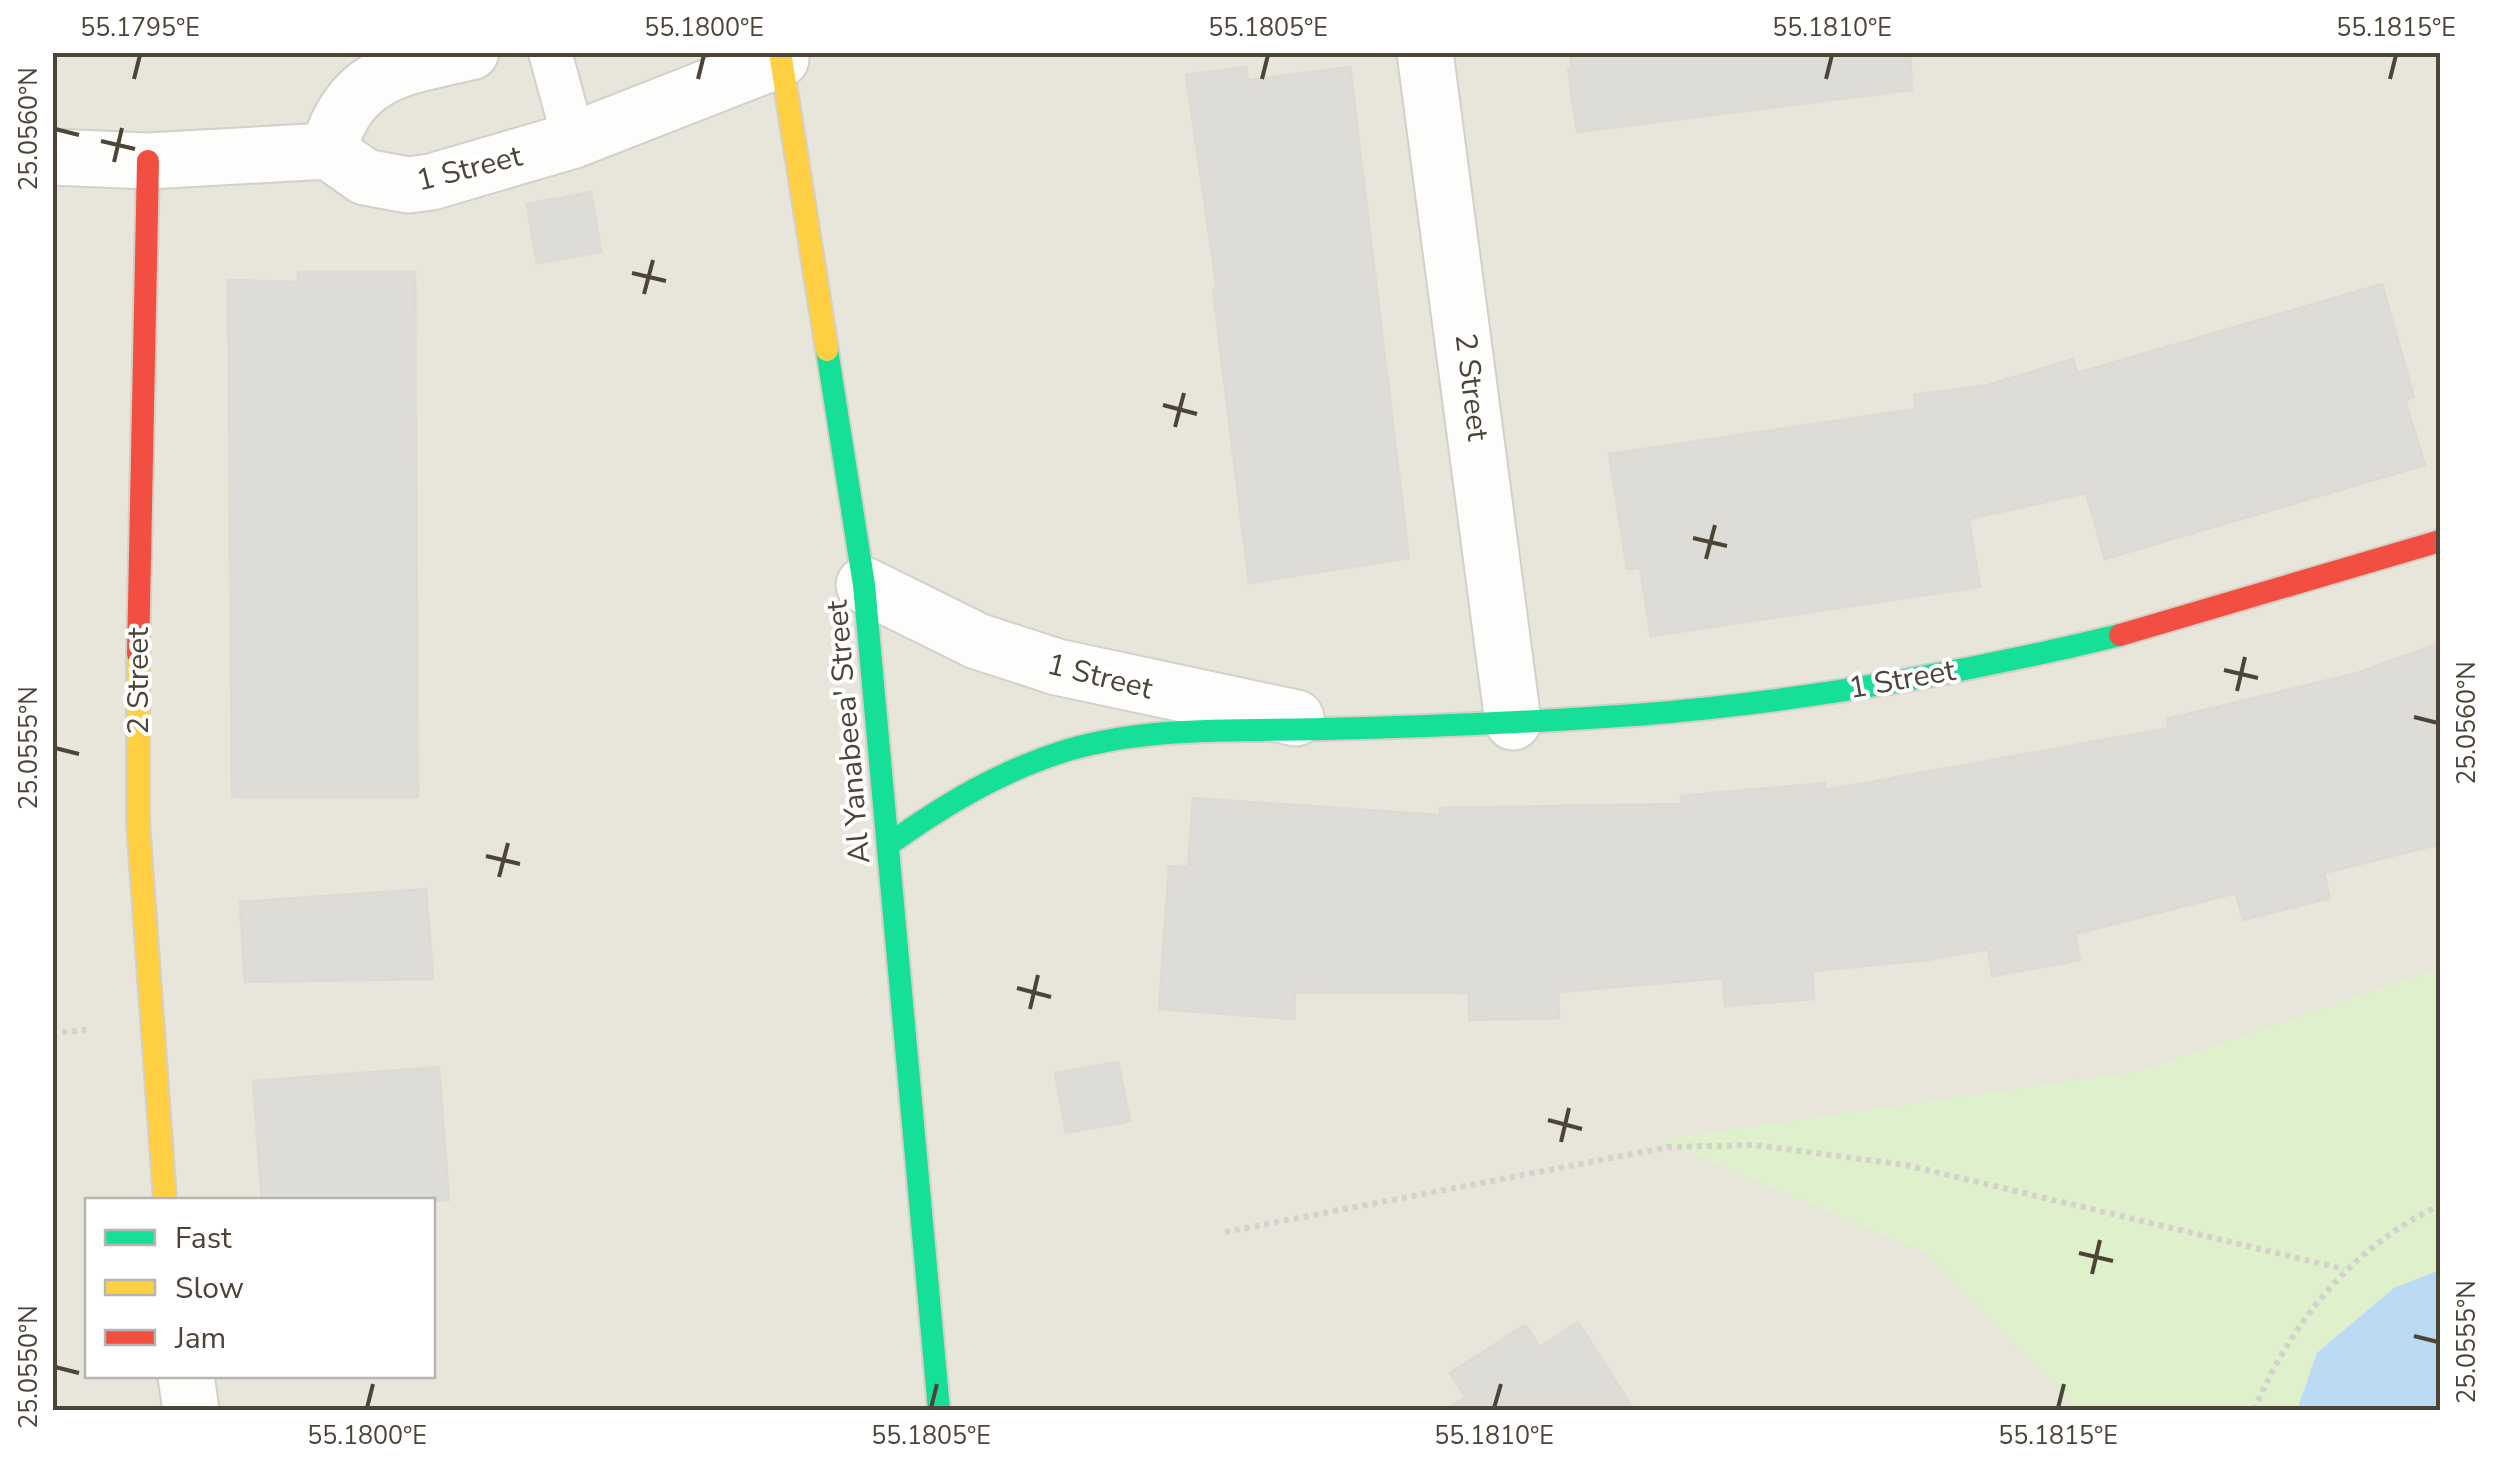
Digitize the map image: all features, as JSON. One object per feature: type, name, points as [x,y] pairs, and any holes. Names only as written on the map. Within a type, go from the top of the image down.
[{"type":"street","points":[[52,157],[148,161],[328,152],[338,116],[364,87],[400,70],[471,52]]},
{"type":"street","name":"2 Street","points":[[1425,52],[1513,722]]},
{"type":"street","name":"1 Street","points":[[328,152],[365,177],[408,185],[574,140],[781,56]]},
{"type":"street","name":"Al Yanabeea' Street","points":[[781,56],[864,585],[939,1410]]},
{"type":"street","name":"2 Street","points":[[148,161],[138,572],[138,822],[165,1198]]},
{"type":"street","name":"1 Street","points":[[888,844],[941,807],[999,776],[1075,749],[1144,735],[1513,722],[1818,695],[2066,649],[2310,585],[2440,541]]},
{"type":"street","name":"1 Street","points":[[864,585],[978,642],[1057,667],[1348,729]]},
{"type":"street","points":[[186,1378],[191,1410]]},
{"type":"lane","points":[[550,52],[574,140]]},
{"type":"path","points":[[1225,1232],[1669,1147],[1754,1144],[1906,1165],[2344,1270]]},
{"type":"path","points":[[2254,1410],[2290,1339],[2344,1270],[2406,1222],[2440,1205]]},
{"type":"shaded area","points":[[52,53],[2440,53],[2440,1410],[53,1410]]},
{"type":"green space","points":[[2440,968],[2440,1270],[2394,1288],[2317,1353],[2297,1410],[2074,1410],[2068,1397],[1926,1253],[1660,1140],[2140,1071]]},
{"type":"water","points":[[2440,1270],[2440,1410],[2297,1410],[2317,1353],[2394,1288]]},
{"type":"building","points":[[1570,52],[1910,52],[1912,90],[1577,132],[1568,69],[1572,69]]},
{"type":"building","points":[[1246,67],[1248,80],[1350,67],[1409,558],[1249,583],[1213,290],[1217,290],[1186,75]]},
{"type":"building","points":[[591,192],[601,252],[537,263],[527,204]]},
{"type":"building","points":[[298,272],[415,272],[418,797],[232,797],[228,280],[298,282]]},
{"type":"building","points":[[2382,284],[2414,397],[2405,400],[2425,465],[2105,559],[2086,493],[1969,519],[1980,587],[1651,636],[1640,568],[1627,569],[1609,454],[1916,409],[1914,395],[1988,385],[2073,359],[2077,373]]},
{"type":"building","points":[[2440,643],[2440,844],[2324,873],[2330,898],[2243,920],[2236,893],[2075,934],[2080,960],[1992,976],[1988,949],[1928,960],[1812,971],[1814,999],[1725,1006],[1723,978],[1558,992],[1559,1018],[1469,1020],[1469,993],[1295,992],[1294,1019],[1159,1009],[1169,866],[1188,867],[1193,798],[1440,815],[1440,808],[1682,804],[1681,796],[1825,783],[1826,790],[2169,728],[2167,719],[2357,673]]},
{"type":"building","points":[[426,889],[433,979],[245,982],[240,902]]},
{"type":"building","points":[[1118,1062],[1130,1121],[1066,1133],[1055,1073]]},
{"type":"building","points":[[439,1067],[449,1200],[262,1198],[253,1081]]},
{"type":"building","points":[[1578,1322],[1634,1410],[1445,1410],[1466,1397],[1450,1373],[1525,1325],[1540,1347]]},
{"type":"traffic: fast","points":[[827,350],[864,585],[939,1410]]},
{"type":"traffic: fast","points":[[888,845],[997,778],[1099,742],[1195,731],[1480,724],[1696,709],[1879,685],[2120,635]]},
{"type":"traffic: slow","points":[[780,52],[827,350]]},
{"type":"traffic: slow","points":[[138,654],[138,822],[165,1198]]},
{"type":"traffic: jam","points":[[138,654],[148,161]]},
{"type":"traffic: jam","points":[[2120,635],[2440,541]]}]
